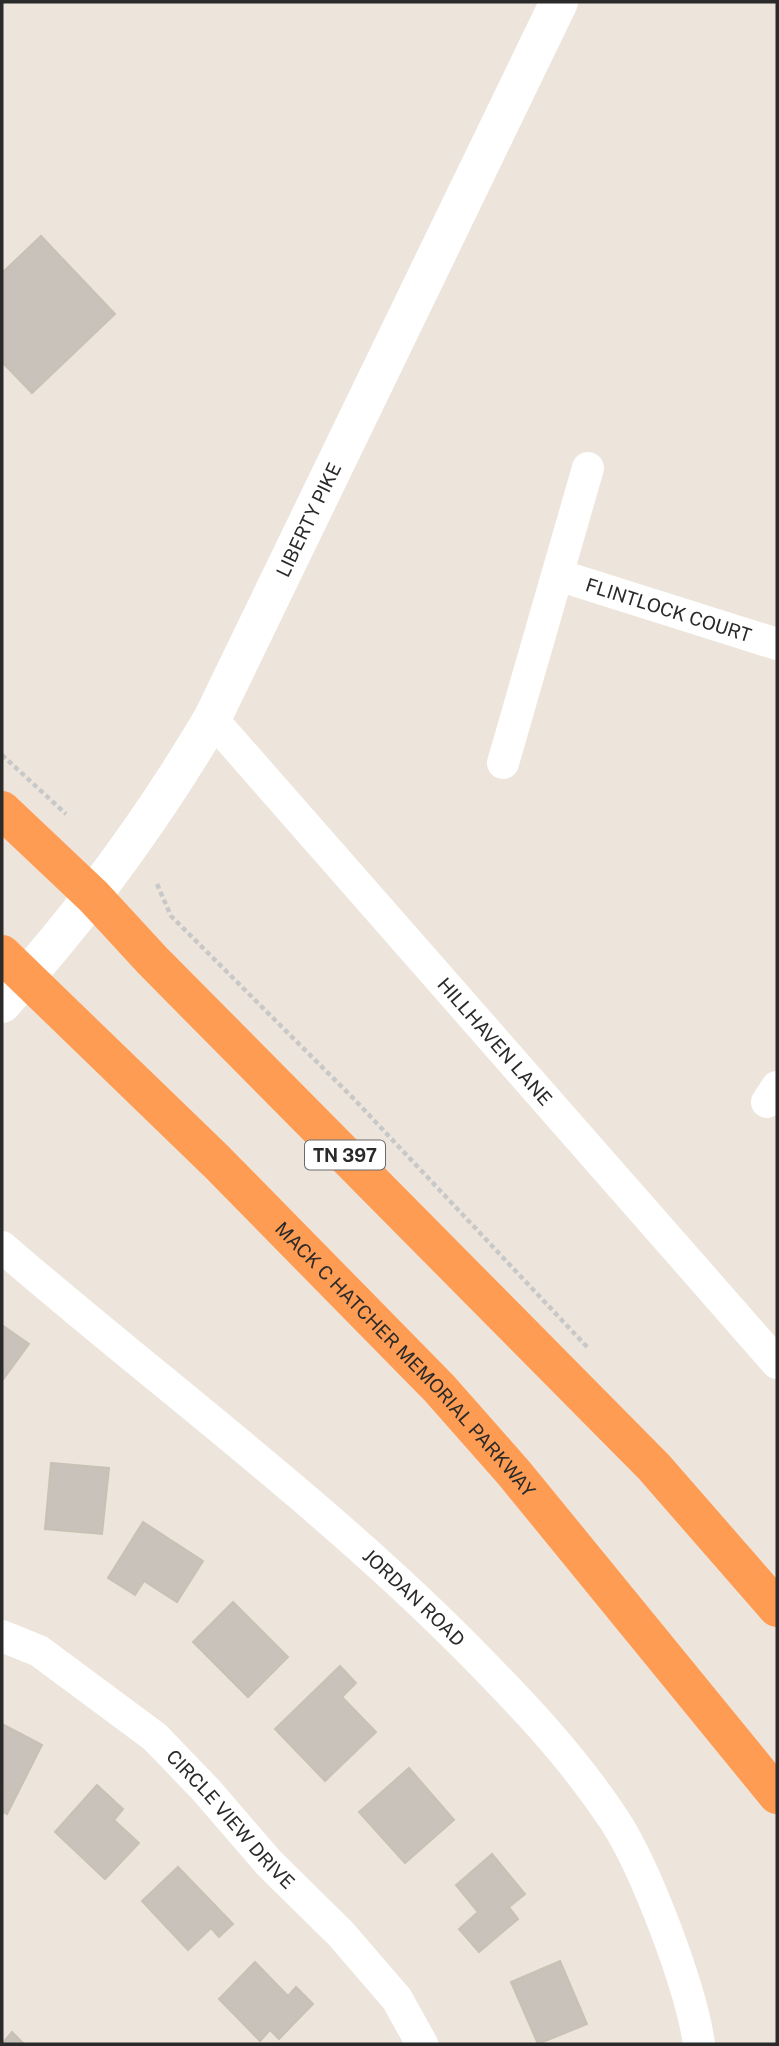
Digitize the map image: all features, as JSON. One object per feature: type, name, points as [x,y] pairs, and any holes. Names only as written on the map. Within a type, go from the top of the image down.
[{"type":"highway","name":"TN 397","points":[[2,810],[94,897],[152,960],[654,1466],[777,1608]]},
{"type":"highway","name":"MACK C HATCHER MEMORIAL PARKWAY","points":[[10,979],[225,1170],[439,1388],[514,1473],[777,1796]]},
{"type":"street","name":"LIBERTY PIKE","points":[[10,979],[94,897],[163,801],[212,719],[559,2]]},
{"type":"street","name":"FLINTLOCK COURT","points":[[503,763],[588,468]]},
{"type":"street","name":"FLINTLOCK COURT","points":[[558,575],[777,644]]},
{"type":"street","name":"HILLHAVEN LANE","points":[[212,719],[777,1363]]},
{"type":"street","name":"JORDAN ROAD","points":[[2,1247],[310,1503],[410,1590],[554,1737],[616,1823],[647,1887],[675,1961],[699,2044]]},
{"type":"street","name":"CIRCLE VIEW DRIVE","points":[[2,1636],[38,1651],[155,1737],[397,1999],[422,2044]]},
{"type":"path","points":[[2,755],[66,814]]},
{"type":"path","points":[[157,884],[171,916],[354,1099],[589,1349]]},
{"type":"building","points":[[41,236],[115,314],[32,393],[2,362],[2,273]]},
{"type":"building","points":[[2,1325],[29,1344],[2,1381]]},
{"type":"building","points":[[51,1463],[109,1468],[102,1534],[45,1529]]},
{"type":"building","points":[[143,1522],[203,1561],[177,1602],[144,1581],[135,1595],[108,1578]]},
{"type":"building","points":[[233,1602],[288,1657],[248,1697],[193,1642]]},
{"type":"building","points":[[340,1666],[356,1683],[342,1697],[376,1732],[325,1781],[275,1729]]},
{"type":"building","points":[[2,1724],[42,1745],[7,1814],[2,1811],[2,1793],[5,1786],[2,1784]]},
{"type":"building","points":[[409,1768],[454,1820],[405,1863],[359,1812]]},
{"type":"building","points":[[97,1785],[123,1809],[114,1820],[139,1843],[105,1879],[55,1832]]},
{"type":"building","points":[[492,1854],[525,1894],[509,1907],[518,1919],[479,1952],[459,1929],[478,1912],[456,1885]]},
{"type":"building","points":[[178,1867],[233,1924],[219,1937],[211,1928],[188,1950],[142,1901]]},
{"type":"building","points":[[560,1961],[587,2024],[538,2044],[511,1982]]},
{"type":"building","points":[[255,1962],[288,1996],[296,1987],[313,2004],[279,2039],[270,2030],[260,2041],[219,1999]]},
{"type":"building","points":[[12,2032],[24,2044],[2,2044]]}]
